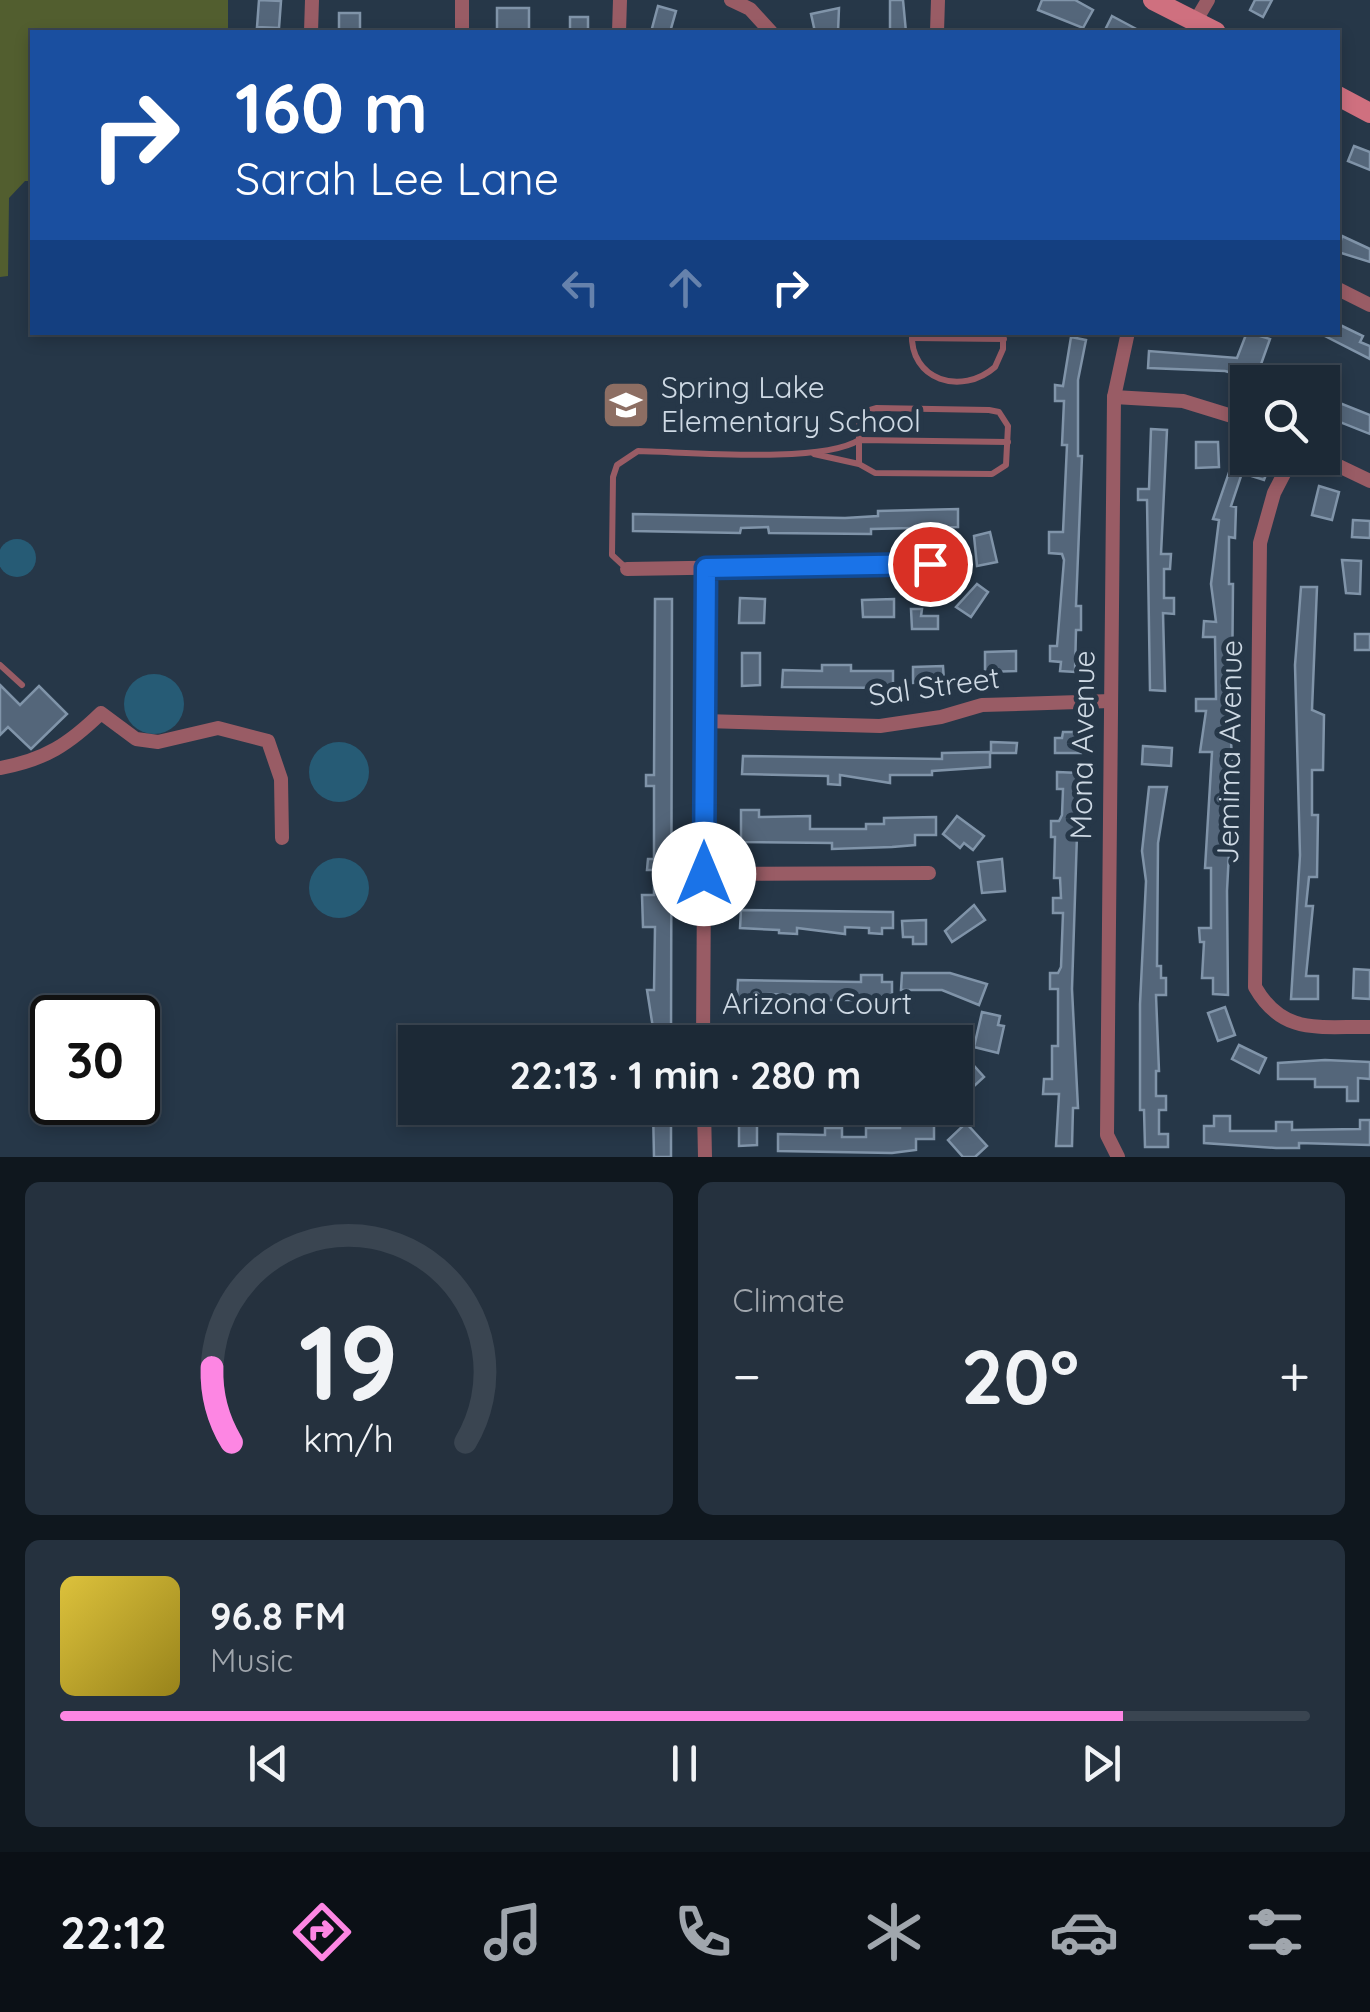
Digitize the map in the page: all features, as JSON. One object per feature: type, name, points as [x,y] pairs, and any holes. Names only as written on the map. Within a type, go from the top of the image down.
[{"type":"street","points":[[311,30],[312,0]]},
{"type":"street","points":[[462,0],[462,30]]},
{"type":"street","points":[[620,0],[620,30]]},
{"type":"street","points":[[732,0],[750,9],[769,30]]},
{"type":"street","points":[[937,30],[938,0]]},
{"type":"street","points":[[1153,0],[1212,30]]},
{"type":"street","points":[[1195,22],[1208,0]]},
{"type":"street","points":[[1340,97],[1370,113]]},
{"type":"street","points":[[1340,290],[1370,305]]},
{"type":"street","name":"Mona Avenue","points":[[1118,1157],[1107,1135],[1114,397],[1127,335]]},
{"type":"street","points":[[1114,397],[1183,401],[1230,415]]},
{"type":"street","points":[[1340,467],[1370,481]]},
{"type":"street","name":"Jemima Avenue","points":[[1283,475],[1260,543],[1255,986],[1268,1009],[1305,1026],[1370,1027]]},
{"type":"street","points":[[627,568],[930,564]]},
{"type":"street","points":[[703,1025],[706,568]]},
{"type":"street","name":"Sal Street","points":[[705,721],[880,726],[942,717],[982,705],[1111,701]]},
{"type":"street","points":[[0,768],[35,762],[66,746],[101,712],[136,740],[158,742],[218,728],[250,734],[268,741],[278,758],[282,838]]},
{"type":"street","points":[[704,874],[929,873]]},
{"type":"street","points":[[704,1125],[705,1157]]},
{"type":"lane","points":[[912,335],[1003,336],[995,367],[963,383],[934,378],[922,368],[912,335]]},
{"type":"lane","points":[[808,453],[859,464],[875,473],[992,474],[1006,466],[1008,426],[999,412],[876,408],[866,411],[859,422],[859,464]]},
{"type":"lane","points":[[627,568],[612,554],[613,477],[626,457],[638,451],[808,453],[840,450],[858,440],[1008,442]]},
{"type":"lane","points":[[0,665],[22,685]]},
{"type":"green space","points":[[0,0],[228,0],[228,30],[30,30],[30,181],[25,181],[9,198],[8,276],[0,277]]},
{"type":"water","points":[[10,541],[24,541],[34,551],[34,565],[24,575],[10,575],[0,565],[0,551]]},
{"type":"water","points":[[154,674],[175,683],[184,704],[175,725],[154,734],[133,725],[124,704],[133,683]]},
{"type":"water","points":[[339,742],[360,751],[369,772],[360,793],[339,802],[318,793],[309,772],[318,751]]},
{"type":"water","points":[[339,858],[361,866],[369,888],[361,910],[339,918],[317,910],[309,888],[317,866]]},
{"type":"building","points":[[259,0],[281,1],[279,28],[257,27]]},
{"type":"building","points":[[890,0],[903,0],[906,30],[890,30]]},
{"type":"building","points":[[1042,0],[1075,0],[1093,10],[1083,28],[1038,10]]},
{"type":"building","points":[[1255,0],[1272,0],[1263,17],[1250,10]]},
{"type":"building","points":[[658,6],[676,11],[671,30],[652,30]]},
{"type":"building","points":[[497,8],[529,8],[529,30],[497,30]]},
{"type":"building","points":[[839,8],[838,30],[815,30],[811,14]]},
{"type":"building","points":[[339,13],[360,13],[360,30],[339,30]]},
{"type":"building","points":[[1112,16],[1138,30],[1105,30]]},
{"type":"building","points":[[570,17],[588,17],[588,30],[570,30]]},
{"type":"building","points":[[1354,146],[1370,152],[1370,170],[1348,161]]},
{"type":"building","points":[[1342,236],[1370,249],[1370,262],[1340,253]]},
{"type":"building","points":[[1340,325],[1363,336],[1360,342],[1370,346],[1370,359],[1323,335],[1340,335]]},
{"type":"building","points":[[1246,335],[1270,339],[1261,365],[1230,365],[1230,372],[1148,368],[1149,351],[1237,358]]},
{"type":"building","points":[[1071,337],[1086,340],[1078,380],[1078,456],[1082,456],[1076,606],[1081,606],[1081,630],[1076,630],[1075,672],[1060,671],[1061,662],[1050,661],[1050,646],[1057,646],[1064,560],[1062,554],[1049,553],[1049,532],[1063,532],[1067,445],[1062,445],[1064,401],[1055,401],[1055,385],[1063,386]]},
{"type":"building","points":[[1340,403],[1370,415],[1370,434],[1340,422]]},
{"type":"building","points":[[1151,429],[1167,430],[1161,554],[1171,554],[1170,569],[1164,569],[1164,598],[1174,598],[1174,614],[1163,613],[1165,691],[1150,690],[1147,500],[1138,500],[1138,489],[1149,489]]},
{"type":"building","points":[[1196,442],[1218,442],[1219,467],[1196,468]]},
{"type":"building","points":[[1230,469],[1230,475],[1241,475],[1231,506],[1236,507],[1235,538],[1229,537],[1229,584],[1233,584],[1232,690],[1228,690],[1233,775],[1227,891],[1228,995],[1213,994],[1213,978],[1202,978],[1204,942],[1200,942],[1199,928],[1211,928],[1211,868],[1205,868],[1212,752],[1200,752],[1206,711],[1196,711],[1196,699],[1216,699],[1215,637],[1203,637],[1204,621],[1216,622],[1211,584],[1219,520],[1213,519]]},
{"type":"building","points":[[1319,486],[1339,492],[1332,520],[1312,515]]},
{"type":"building","points":[[958,509],[958,527],[871,529],[871,534],[769,533],[768,527],[741,528],[740,533],[633,531],[633,514],[845,518],[878,516],[878,511]]},
{"type":"building","points":[[1353,520],[1370,521],[1370,538],[1352,537]]},
{"type":"building","points":[[990,532],[997,562],[977,566],[974,536]]},
{"type":"building","points":[[1342,560],[1361,561],[1360,594],[1346,593]]},
{"type":"building","points":[[977,584],[988,592],[971,617],[956,607]]},
{"type":"building","points":[[1301,587],[1317,587],[1312,710],[1324,715],[1323,770],[1312,770],[1312,815],[1318,815],[1317,877],[1309,877],[1306,906],[1313,906],[1306,976],[1318,976],[1318,999],[1291,999],[1300,855],[1295,665]]},
{"type":"building","points":[[740,598],[765,599],[764,623],[739,623]]},
{"type":"building","points":[[655,599],[672,599],[671,1025],[653,1025],[647,990],[654,990],[655,927],[643,927],[642,895],[654,895],[654,870],[647,870],[648,859],[654,859],[654,786],[646,786],[646,775],[654,775]]},
{"type":"building","points":[[894,599],[894,617],[863,617],[862,600]]},
{"type":"building","points":[[911,609],[922,609],[921,616],[938,616],[938,629],[912,629]]},
{"type":"building","points":[[1355,634],[1370,634],[1370,650],[1355,650]]},
{"type":"building","points":[[1016,651],[1016,671],[985,672],[985,652]]},
{"type":"building","points":[[742,653],[760,653],[760,685],[742,686]]},
{"type":"building","points":[[822,665],[851,665],[851,671],[893,671],[893,688],[782,687],[783,670],[822,671]]},
{"type":"building","points":[[943,666],[944,681],[913,683],[913,667]]},
{"type":"building","points":[[0,685],[20,705],[39,686],[67,714],[31,749],[8,727],[0,735]]},
{"type":"building","points":[[1063,732],[1081,732],[1081,753],[1055,753],[1055,738],[1062,738]]},
{"type":"building","points":[[991,742],[1017,743],[1016,753],[991,753]]},
{"type":"building","points":[[1143,746],[1172,748],[1171,766],[1142,764]]},
{"type":"building","points":[[990,752],[990,767],[932,771],[932,775],[890,775],[890,783],[840,775],[840,785],[828,784],[828,776],[742,774],[743,756],[942,759],[942,753]]},
{"type":"building","points":[[1057,772],[1079,773],[1072,989],[1078,1108],[1073,1108],[1072,1146],[1056,1146],[1059,1094],[1043,1094],[1044,1079],[1052,1079],[1052,1046],[1058,1046],[1058,989],[1050,989],[1050,973],[1058,973],[1061,967],[1063,913],[1053,913],[1053,898],[1061,898],[1060,878],[1054,878],[1055,837],[1051,837],[1051,821],[1059,821],[1062,815],[1063,789],[1057,789]]},
{"type":"building","points":[[1149,787],[1167,787],[1158,843],[1157,966],[1161,966],[1161,978],[1166,978],[1166,995],[1156,995],[1156,1096],[1166,1096],[1166,1110],[1159,1110],[1159,1134],[1168,1134],[1168,1147],[1145,1147],[1144,1110],[1140,1110],[1146,881],[1142,851]]},
{"type":"building","points":[[741,810],[759,810],[759,817],[810,816],[810,829],[866,829],[866,824],[884,824],[884,818],[936,817],[936,835],[915,835],[915,845],[892,847],[832,849],[832,843],[741,842]]},
{"type":"building","points":[[957,816],[984,836],[973,850],[964,843],[960,848],[943,834]]},
{"type":"building","points":[[1002,859],[1005,891],[982,893],[978,862]]},
{"type":"building","points":[[974,905],[985,920],[952,942],[945,931]]},
{"type":"building","points":[[741,910],[893,912],[893,928],[882,928],[882,934],[869,933],[869,928],[845,927],[845,934],[797,928],[797,934],[779,933],[740,928]]},
{"type":"building","points":[[926,920],[926,944],[913,944],[913,937],[903,937],[902,921]]},
{"type":"building","points":[[1354,969],[1370,970],[1370,999],[1353,998]]},
{"type":"building","points":[[902,973],[950,973],[987,984],[979,1005],[942,990],[901,990]]},
{"type":"building","points":[[861,975],[882,975],[882,982],[892,982],[892,1000],[791,1000],[791,995],[770,994],[757,995],[757,1002],[737,1001],[738,980],[861,982]]},
{"type":"building","points":[[1225,1007],[1235,1035],[1218,1041],[1208,1013]]},
{"type":"building","points":[[982,1012],[1000,1016],[998,1025],[1004,1026],[998,1053],[974,1047]]},
{"type":"building","points":[[1239,1045],[1266,1058],[1259,1073],[1232,1059]]},
{"type":"building","points":[[1370,1062],[1370,1079],[1358,1078],[1358,1101],[1347,1101],[1347,1087],[1315,1087],[1315,1079],[1278,1079],[1278,1063]]},
{"type":"building","points":[[973,1065],[984,1077],[973,1087]]},
{"type":"building","points":[[1214,1116],[1230,1116],[1230,1131],[1276,1131],[1276,1122],[1292,1122],[1292,1130],[1360,1129],[1360,1120],[1370,1120],[1370,1145],[1299,1143],[1299,1148],[1276,1148],[1204,1143],[1204,1126],[1214,1126]]},
{"type":"building","points":[[653,1125],[671,1125],[671,1157],[654,1157]]},
{"type":"building","points":[[739,1125],[757,1125],[757,1145],[739,1146]]},
{"type":"building","points":[[934,1125],[934,1139],[916,1139],[916,1150],[892,1153],[778,1151],[778,1134],[825,1135],[825,1128],[842,1128],[842,1137],[866,1137],[866,1128]]},
{"type":"building","points":[[968,1125],[987,1146],[975,1157],[963,1157],[948,1140]]},
{"type":"place","name":"Spring Lake Elementary School","points":[[626,405]]},
{"type":"route","points":[[704,874],[706,568],[930,564]]}]
